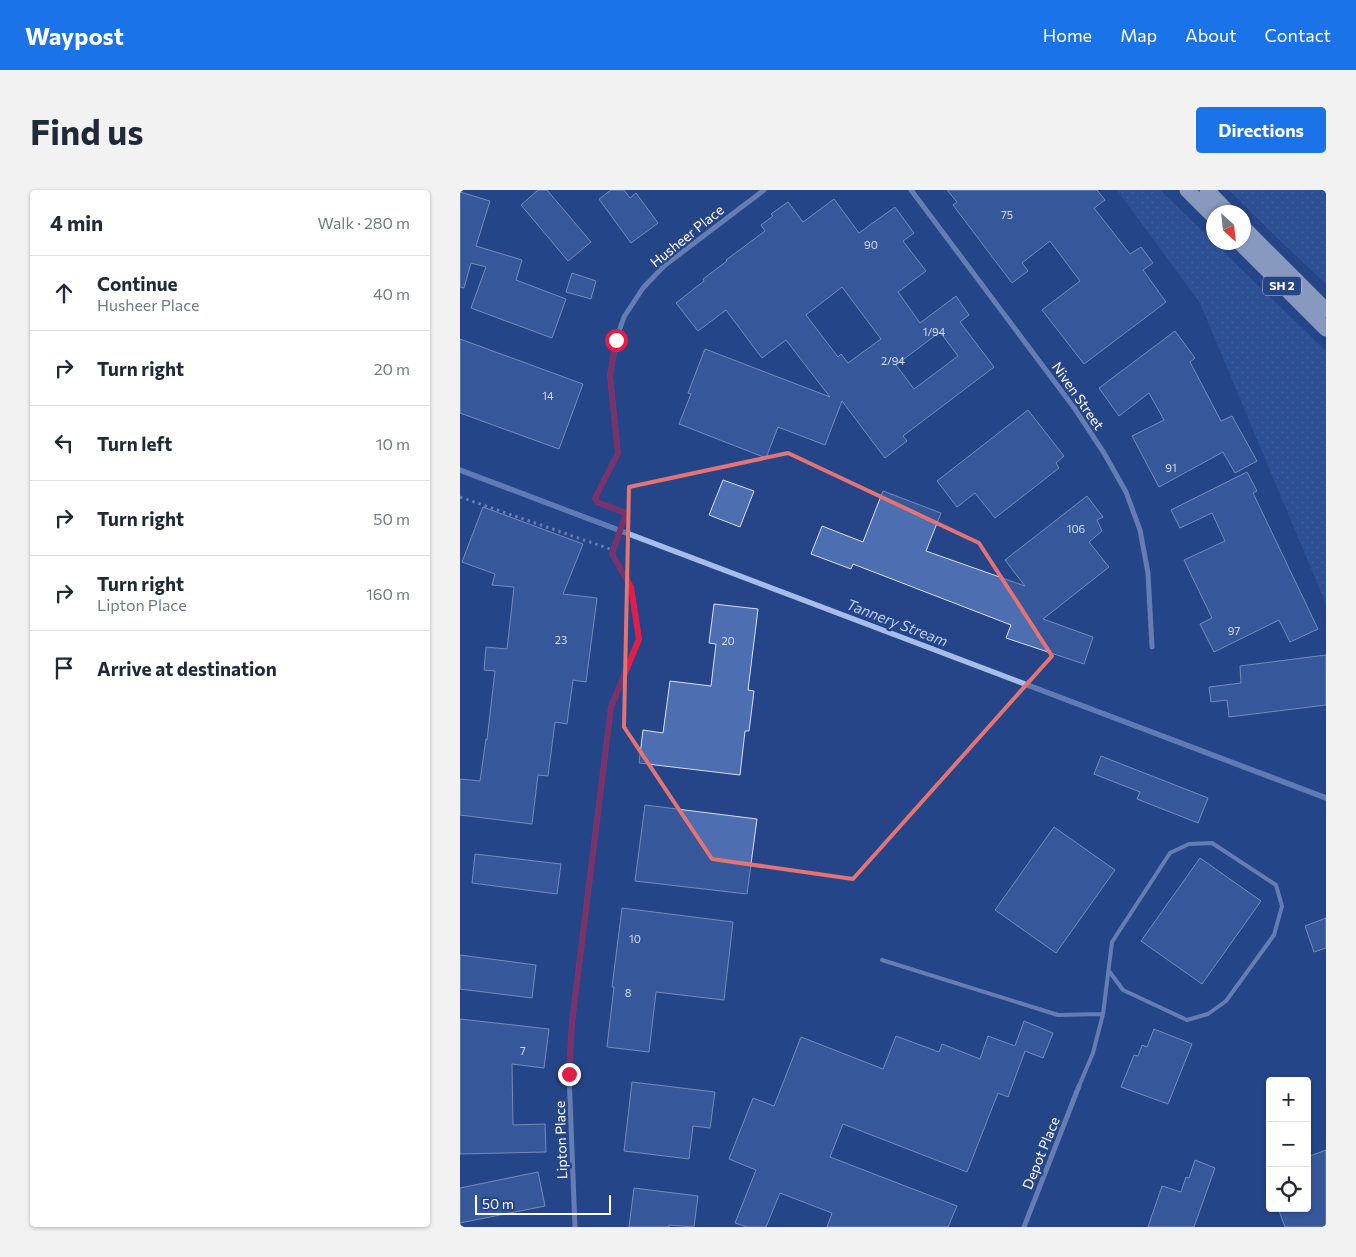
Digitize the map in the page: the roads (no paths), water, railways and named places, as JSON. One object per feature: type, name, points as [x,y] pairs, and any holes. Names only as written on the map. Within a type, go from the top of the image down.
[{"type":"highway","points":[[1186,190],[1206,209]]},
{"type":"highway","points":[[1207,190],[1221,205]]},
{"type":"highway","name":"SH 2","points":[[1251,235],[1326,310]]},
{"type":"highway","name":"SH 2","points":[[1247,250],[1326,329]]},
{"type":"street","name":"Husheer Place","points":[[618,453],[610,376],[616,340],[624,316],[643,288],[664,266],[764,190]]},
{"type":"street","name":"Niven Street","points":[[911,190],[1075,409],[1104,453],[1126,492],[1140,530],[1148,572],[1152,647]]},
{"type":"street","name":"Lipton Place","points":[[575,1227],[569,1074],[572,1022],[611,707],[639,639]]},
{"type":"street","name":"Depot Place","points":[[1024,1227],[1080,1086]]},
{"type":"lane","points":[[1080,1086],[1093,1053],[1103,1014],[1112,942],[1170,854],[1189,844],[1212,843],[1276,885],[1282,906],[1274,935],[1226,1001],[1208,1014],[1188,1020],[1123,990],[1109,971]]},
{"type":"lane","points":[[882,960],[1058,1014],[1103,1014]]},
{"type":"waterway","name":"Tannery Stream","points":[[460,470],[1326,798]]}]
